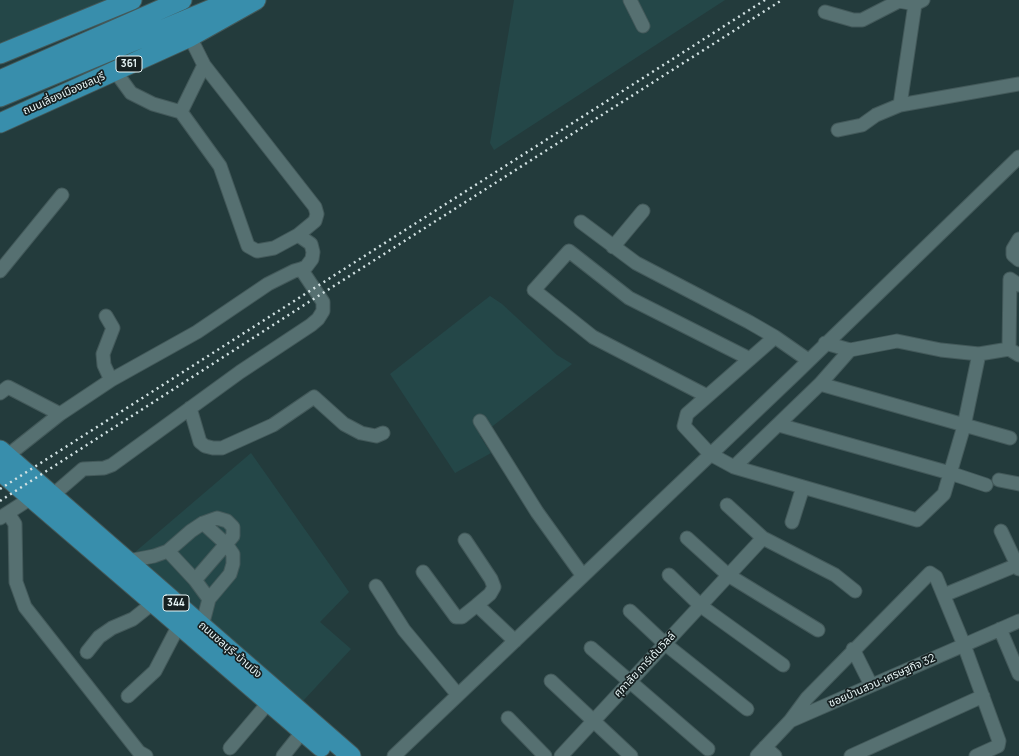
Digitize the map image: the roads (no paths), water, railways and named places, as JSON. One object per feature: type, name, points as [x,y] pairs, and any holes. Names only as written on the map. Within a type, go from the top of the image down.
[{"type":"highway","points":[[0,54],[132,0]]},
{"type":"highway","name":"ถนนเลี่ยงเมืองชลบุรี","points":[[0,97],[182,0]]},
{"type":"highway","name":"ถนนเลี่ยงเมืองชลบุรี","points":[[0,80],[75,56],[233,0]]},
{"type":"highway","name":"ถนนเลี่ยงเมืองชลบุรี","points":[[0,123],[190,37],[256,0]]},
{"type":"highway","name":"ถนนชลบุรี-บ้านบึง","points":[[2,459],[53,496],[351,756]]},
{"type":"highway","name":"ถนนชลบุรี-บ้านบึง","points":[[2,459],[31,498],[331,756]]},
{"type":"street","points":[[630,0],[643,26]]},
{"type":"street","points":[[825,12],[853,20],[862,20],[899,2],[919,2],[900,105]]},
{"type":"street","points":[[115,71],[131,93],[153,104],[181,112],[220,166],[248,246],[257,251],[274,248],[298,235],[315,221],[317,214],[315,207],[204,65],[190,37]]},
{"type":"street","points":[[181,112],[204,65]]},
{"type":"street","points":[[838,130],[862,125],[876,115],[900,105],[1019,84]]},
{"type":"street","points":[[394,756],[1019,157]]},
{"type":"street","points":[[1,269],[62,195]]},
{"type":"street","points":[[613,247],[643,211]]},
{"type":"street","points":[[581,222],[636,263],[775,337],[808,360]]},
{"type":"street","points":[[2,459],[60,414],[111,380],[196,332],[268,284],[306,267],[312,259],[313,252],[311,244],[298,235]]},
{"type":"street","points":[[1019,239],[1013,249],[1013,255],[1019,260]]},
{"type":"street","points":[[708,396],[593,337],[534,290],[569,251],[629,298],[750,359]]},
{"type":"street","points":[[53,496],[83,469],[104,468],[112,465],[240,372],[318,319],[323,311],[323,302],[301,269]]},
{"type":"street","points":[[826,343],[850,350],[897,342],[941,350],[979,354],[1014,352],[1010,279],[1019,285]]},
{"type":"street","points":[[106,316],[113,328],[103,354],[104,365],[111,380]]},
{"type":"street","points":[[775,337],[687,414],[684,426],[710,454],[734,467],[917,520],[944,494],[964,426],[979,354]]},
{"type":"street","points":[[734,467],[820,384],[850,350]]},
{"type":"street","points":[[820,384],[1010,438]]},
{"type":"street","points":[[0,393],[8,387],[60,414]]},
{"type":"street","points":[[190,408],[200,442],[205,446],[213,448],[222,448],[273,426],[314,398],[344,424],[361,433],[376,436],[383,433]]},
{"type":"street","points":[[480,421],[537,512],[583,576]]},
{"type":"street","points":[[779,425],[950,473],[986,485]]},
{"type":"street","points":[[999,480],[1017,481]]},
{"type":"street","points":[[792,522],[803,487]]},
{"type":"street","points":[[31,498],[4,516],[15,524],[16,582],[25,607],[139,752],[146,756]]},
{"type":"street","points":[[727,505],[763,538],[835,575],[855,591]]},
{"type":"street","points":[[128,561],[154,556],[168,551],[191,531],[203,523],[217,518],[227,521],[233,527],[233,536],[195,580]]},
{"type":"street","points":[[202,626],[209,599],[230,574],[233,564],[233,554],[226,544],[203,523]]},
{"type":"street","points":[[944,595],[1018,567],[1001,531]]},
{"type":"street","points":[[687,538],[728,575],[818,630]]},
{"type":"street","name":"ศุภาลัย การ์เด้นวิลล์","points":[[561,756],[763,538]]},
{"type":"street","points":[[423,572],[456,617],[462,617],[490,594],[494,587],[491,579],[465,540]]},
{"type":"street","points":[[168,551],[195,580],[209,599]]},
{"type":"street","points":[[790,721],[807,698],[853,649],[930,572],[936,576],[944,595],[999,740],[998,746],[976,756]]},
{"type":"street","points":[[669,574],[701,606],[783,665]]},
{"type":"street","points":[[376,586],[404,630],[458,695]]},
{"type":"street","points":[[87,652],[99,637],[112,628],[133,619],[153,603]]},
{"type":"street","points":[[477,605],[515,641]]},
{"type":"street","points":[[630,611],[664,644],[747,709]]},
{"type":"street","name":"ซอยบ้านสวน-เศรษฐกิจ 32","points":[[766,753],[790,721],[1019,621]]},
{"type":"street","points":[[128,696],[155,671],[179,625]]},
{"type":"street","points":[[1000,629],[1019,674]]},
{"type":"street","points":[[591,648],[708,749]]},
{"type":"street","points":[[853,649],[871,685]]},
{"type":"street","points":[[551,681],[631,756]]},
{"type":"street","points":[[851,756],[983,696]]},
{"type":"street","points":[[230,748],[269,702]]},
{"type":"street","points":[[508,718],[545,756]]},
{"type":"street","points":[[283,756],[302,731]]},
{"type":"railway","points":[[0,489],[765,0]]},
{"type":"railway","points":[[0,501],[782,0]]}]
